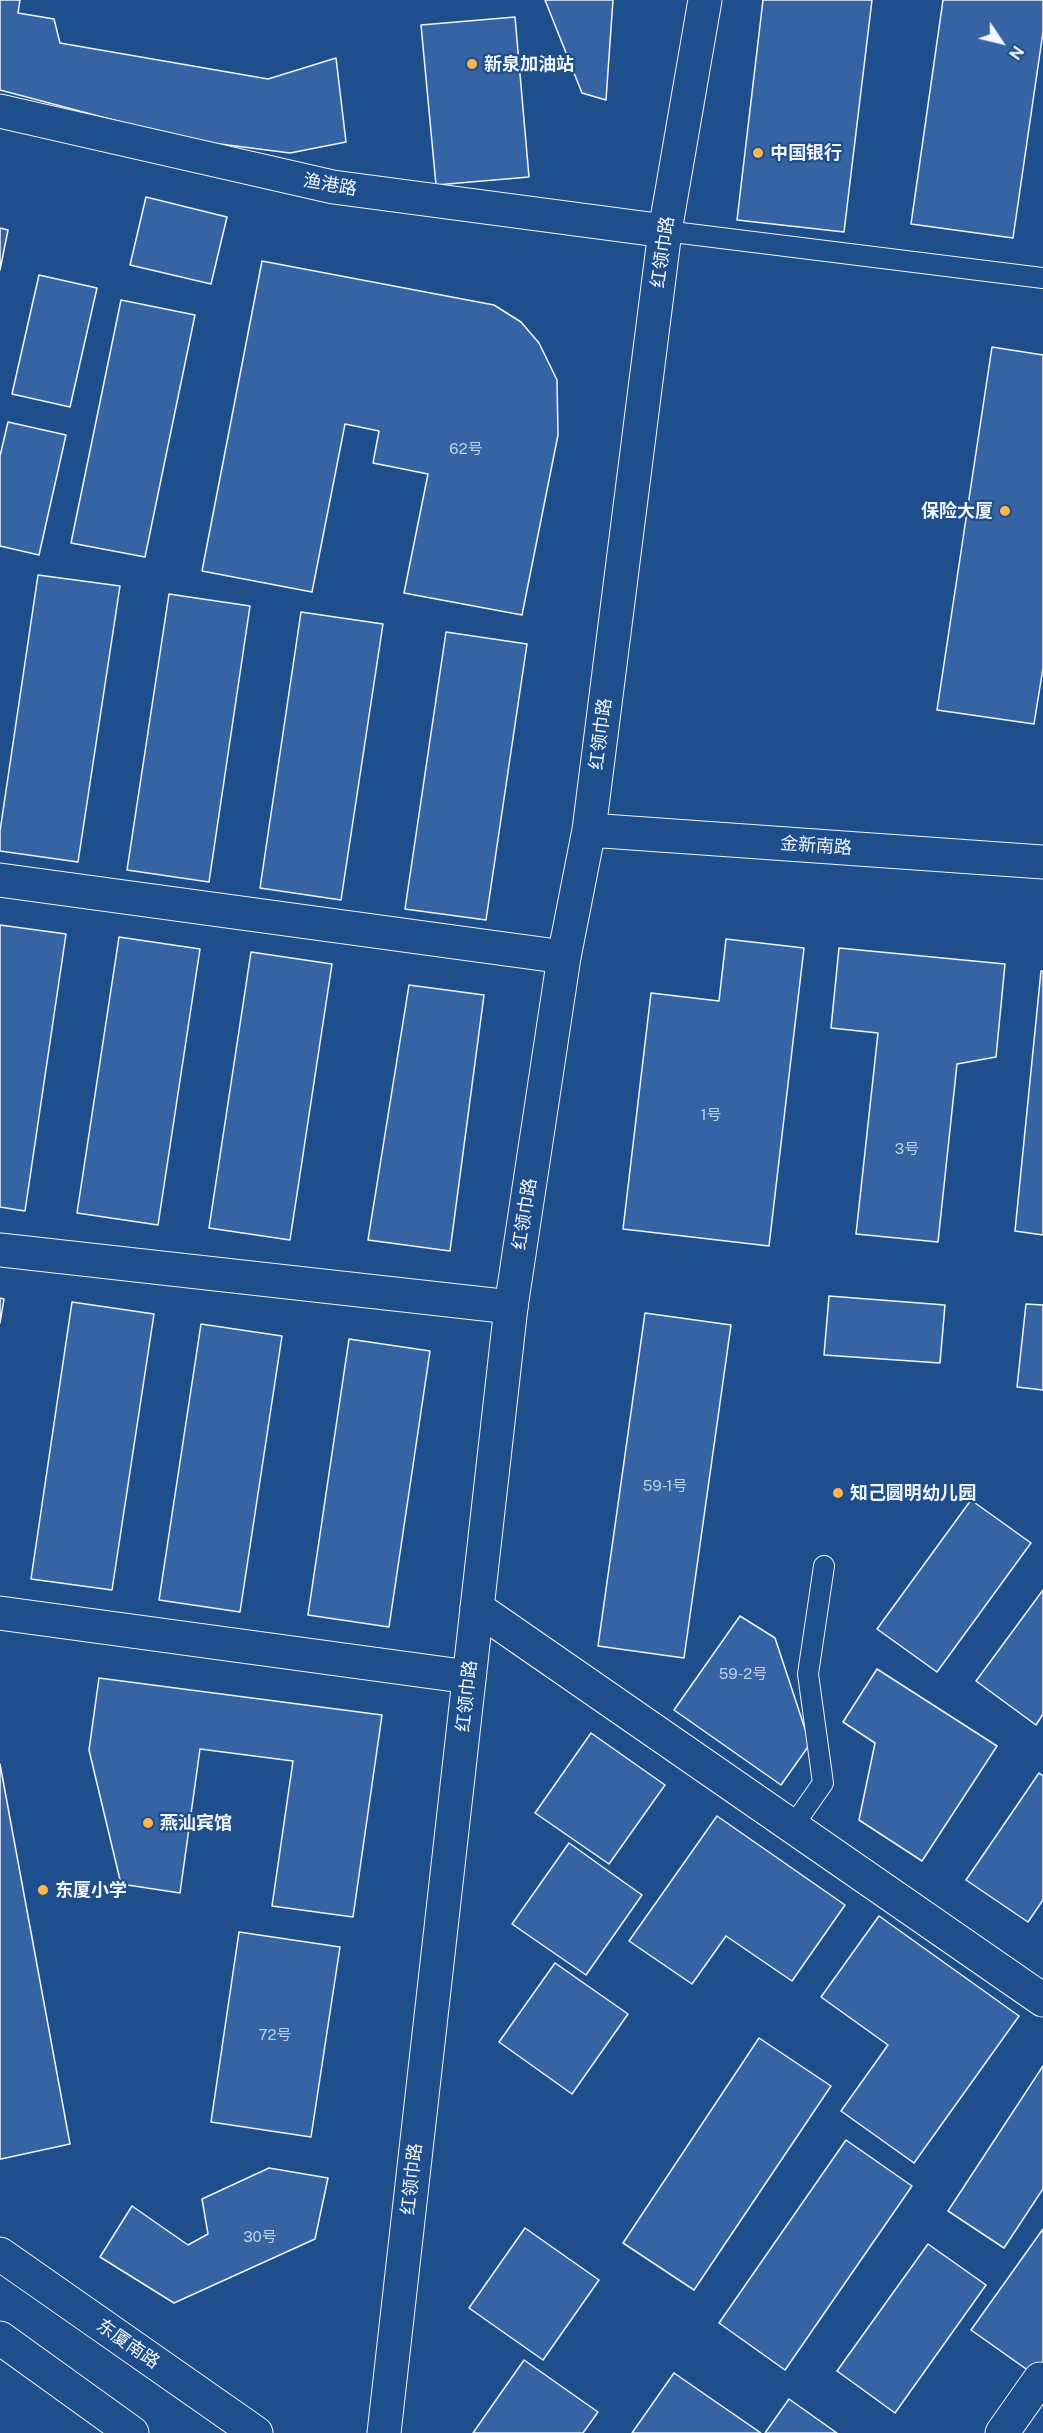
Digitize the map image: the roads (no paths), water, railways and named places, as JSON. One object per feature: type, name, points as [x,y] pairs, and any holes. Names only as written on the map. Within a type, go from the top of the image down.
[{"type":"street","name":"红领巾路","points":[[384,2433],[511,1307],[564,957],[589,830],[665,231],[705,0]]},
{"type":"street","name":"渔港路","points":[[0,111],[333,187],[665,231]]},
{"type":"street","name":"金新南路","points":[[589,830],[1043,862]]},
{"type":"street","points":[[0,880],[564,957]]},
{"type":"street","points":[[0,1250],[511,1307]]},
{"type":"street","points":[[477,1608],[1043,2000]]},
{"type":"street","points":[[0,1613],[469,1677]]},
{"type":"street","name":"东厦南路","points":[[0,2254],[256,2433]]},
{"type":"street","points":[[0,2338],[132,2433]]},
{"type":"street","points":[[1002,2433],[1040,2379]]},
{"type":"lane","points":[[665,231],[1043,278]]},
{"type":"lane","points":[[792,1826],[823,1783],[808,1674],[824,1566]]},
{"type":"place","name":"新泉加油站","points":[[472,64]]},
{"type":"place","name":"中国银行","points":[[758,153]]},
{"type":"place","name":"保险大厦","points":[[1005,511]]},
{"type":"place","name":"知己圆明幼儿园","points":[[838,1493]]},
{"type":"place","name":"燕汕宾馆","points":[[148,1823]]},
{"type":"place","name":"东厦小学","points":[[43,1890]]}]
